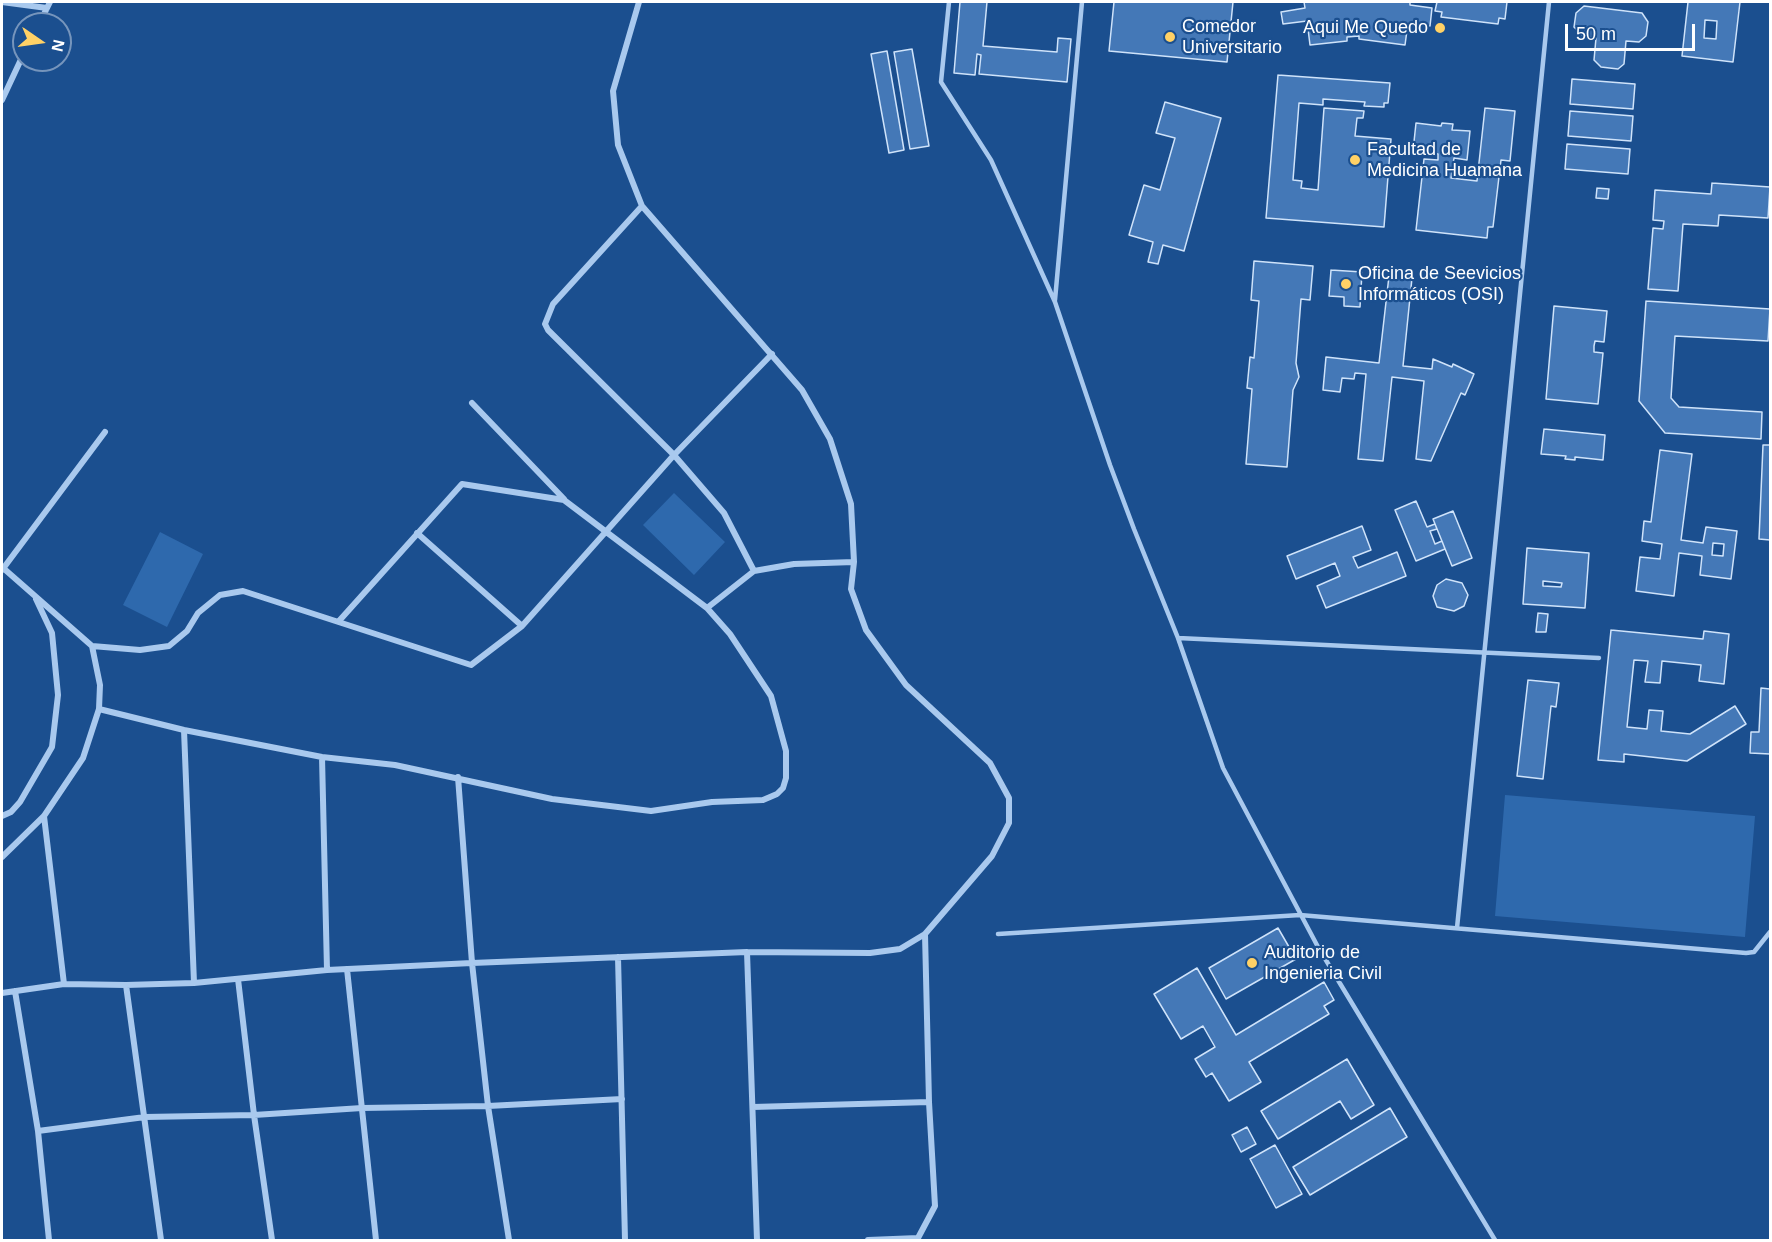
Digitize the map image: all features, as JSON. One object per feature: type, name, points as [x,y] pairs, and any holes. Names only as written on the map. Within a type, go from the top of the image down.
[{"type":"street","points":[[2,2],[47,8]]},
{"type":"street","points":[[45,12],[50,2]]},
{"type":"street","points":[[2,993],[64,984],[194,983],[347,969],[747,952],[870,953],[900,949],[925,934],[992,856],[1009,823],[1009,798],[990,763],[906,685],[866,630],[851,589],[854,562],[851,504],[830,439],[802,390],[642,206],[618,145],[613,91],[639,2]]},
{"type":"street","points":[[2,100],[5,84]]},
{"type":"street","points":[[642,206],[553,304],[545,324],[548,330],[674,455],[724,513],[754,572]]},
{"type":"street","points":[[105,432],[2,569],[92,646],[140,650],[169,646],[187,631],[198,613],[220,595],[243,591],[471,665],[522,626],[674,455],[772,354]]},
{"type":"street","points":[[99,709],[184,730],[322,757],[395,765],[552,799],[651,811],[712,802],[762,800],[777,794],[783,788],[786,778],[786,751],[771,696],[730,634],[707,608],[564,500],[472,403]]},
{"type":"street","points":[[339,621],[462,484],[564,500]]},
{"type":"street","points":[[417,533],[522,626]]},
{"type":"street","points":[[707,608],[754,572],[794,564],[854,562]]},
{"type":"street","points":[[2,816],[11,812],[20,802],[52,747],[54,737],[58,695],[52,633],[35,597]]},
{"type":"street","points":[[2,857],[44,816],[83,758],[99,709],[100,685],[92,646]]},
{"type":"street","points":[[184,730],[194,983]]},
{"type":"street","points":[[322,757],[327,970]]},
{"type":"street","points":[[458,777],[472,963],[488,1106],[508,1240]]},
{"type":"street","points":[[44,816],[64,984]]},
{"type":"street","points":[[868,1240],[918,1238],[935,1206],[929,1102],[925,934]]},
{"type":"street","points":[[747,952],[757,1240]]},
{"type":"street","points":[[618,957],[625,1240]]},
{"type":"street","points":[[347,969],[376,1240]]},
{"type":"street","points":[[238,979],[272,1240]]},
{"type":"street","points":[[126,985],[161,1240]]},
{"type":"street","points":[[15,991],[38,1131],[49,1240]]},
{"type":"street","points":[[38,1131],[145,1117],[254,1115],[362,1108],[488,1106],[621,1099]]},
{"type":"street","points":[[753,1107],[929,1102]]},
{"type":"lane","points":[[949,2],[941,82],[991,160],[1055,302],[1126,508],[1178,638],[1223,768],[1300,915],[1495,1240]]},
{"type":"lane","points":[[1055,302],[1082,2]]},
{"type":"lane","points":[[1457,928],[1549,2]]},
{"type":"lane","points":[[1178,638],[1599,658]]},
{"type":"lane","points":[[998,934],[1300,915],[1746,953],[1754,952],[1770,932]]},
{"type":"shaded area","points":[[674,493],[725,542],[694,575],[643,525]]},
{"type":"shaded area","points":[[160,532],[203,554],[167,627],[123,605]]},
{"type":"shaded area","points":[[1505,795],[1755,816],[1745,937],[1495,916]]},
{"type":"building","points":[[960,2],[987,2],[983,46],[1057,52],[1058,38],[1071,39],[1067,82],[979,74],[981,55],[977,54],[975,75],[954,73]]},
{"type":"building","name":"Comedor Universitario","points":[[1114,2],[1233,2],[1227,62],[1109,51]]},
{"type":"building","points":[[1304,2],[1410,2],[1410,5],[1432,8],[1430,26],[1408,23],[1405,45],[1359,39],[1359,36],[1347,37],[1347,41],[1310,45],[1307,21],[1283,24],[1281,12],[1305,8]]},
{"type":"building","points":[[1437,2],[1507,2],[1505,19],[1499,18],[1498,24],[1441,17],[1442,12],[1435,11]]},
{"type":"building","points":[[1688,2],[1740,2],[1733,62],[1682,56]],"holes":[[[1705,20],[1717,21],[1716,39],[1704,38]]]},
{"type":"building","points":[[1584,6],[1642,13],[1648,22],[1646,36],[1639,42],[1626,41],[1624,64],[1618,69],[1601,67],[1594,60],[1596,38],[1583,36],[1574,27],[1576,13]]},
{"type":"building","points":[[912,49],[929,146],[910,149],[894,52]]},
{"type":"building","points":[[887,51],[904,150],[889,153],[871,54]]},
{"type":"building","name":"Facultad de Medicina Huamana","points":[[1278,75],[1390,83],[1388,103],[1384,103],[1384,107],[1364,106],[1365,102],[1323,99],[1323,105],[1299,103],[1293,180],[1302,181],[1301,188],[1318,190],[1324,108],[1364,111],[1363,118],[1357,118],[1355,136],[1391,139],[1384,227],[1266,218]]},
{"type":"building","points":[[1572,79],[1635,84],[1633,109],[1570,104]]},
{"type":"building","points":[[1165,102],[1221,118],[1184,251],[1163,245],[1158,264],[1148,262],[1153,242],[1129,235],[1144,185],[1160,190],[1175,138],[1156,133]]},
{"type":"building","points":[[1485,108],[1515,111],[1510,161],[1501,160],[1493,227],[1488,227],[1487,238],[1416,230],[1424,159],[1438,160],[1438,154],[1413,151],[1416,123],[1441,126],[1442,123],[1453,124],[1452,130],[1470,131],[1467,160],[1454,158],[1451,178],[1477,181]]},
{"type":"building","points":[[1570,111],[1633,116],[1631,141],[1568,136]]},
{"type":"building","points":[[1567,144],[1630,149],[1628,174],[1565,169]]},
{"type":"building","points":[[1712,183],[1770,187],[1768,218],[1719,215],[1718,226],[1683,224],[1678,291],[1648,289],[1653,228],[1663,229],[1664,221],[1653,220],[1655,190],[1711,194]]},
{"type":"building","points":[[1597,188],[1609,189],[1608,199],[1596,198]]},
{"type":"building","points":[[1254,261],[1313,266],[1310,300],[1301,299],[1296,363],[1299,377],[1293,390],[1287,467],[1246,464],[1252,389],[1247,388],[1250,357],[1254,358],[1259,301],[1251,300]]},
{"type":"building","name":"Oficina de Seevicios Informáticos (OSI)","points":[[1331,270],[1362,272],[1360,307],[1344,306],[1344,297],[1329,296]]},
{"type":"building","points":[[1389,276],[1412,278],[1403,366],[1432,369],[1433,359],[1452,367],[1453,364],[1474,374],[1465,395],[1461,393],[1431,461],[1416,459],[1424,381],[1392,377],[1383,461],[1358,459],[1366,374],[1355,373],[1354,379],[1342,378],[1340,392],[1323,390],[1326,357],[1379,363]]},
{"type":"building","points":[[1646,301],[1770,309],[1768,341],[1675,336],[1671,398],[1679,407],[1762,412],[1761,439],[1665,433],[1639,401]]},
{"type":"building","points":[[1554,306],[1607,311],[1604,342],[1595,341],[1594,346],[1594,352],[1603,353],[1598,404],[1546,399]]},
{"type":"building","points":[[1544,429],[1605,435],[1603,460],[1575,457],[1575,460],[1565,459],[1566,456],[1541,454]]},
{"type":"building","points":[[1763,445],[1770,445],[1770,540],[1759,539]]},
{"type":"building","points":[[1660,450],[1692,454],[1681,540],[1703,543],[1706,527],[1737,531],[1731,579],[1700,575],[1702,556],[1679,553],[1674,596],[1636,591],[1640,557],[1660,559],[1662,544],[1642,541],[1644,521],[1651,522]],"holes":[[[1713,543],[1724,544],[1723,556],[1712,555]]]},
{"type":"building","points":[[1416,501],[1427,527],[1435,524],[1437,529],[1430,531],[1435,544],[1442,541],[1445,549],[1416,561],[1395,510]]},
{"type":"building","points":[[1453,511],[1472,558],[1452,566],[1433,519]]},
{"type":"building","points":[[1362,526],[1371,550],[1353,557],[1358,568],[1397,552],[1406,576],[1326,608],[1317,586],[1340,576],[1335,563],[1296,579],[1287,556]]},
{"type":"building","points":[[1527,548],[1589,553],[1585,608],[1523,604]],"holes":[[[1543,581],[1562,583],[1561,587],[1543,586]]]},
{"type":"building","points":[[1446,579],[1462,583],[1468,595],[1464,606],[1454,611],[1437,607],[1433,596],[1437,585]]},
{"type":"building","points":[[1538,613],[1548,614],[1546,632],[1536,632]]},
{"type":"building","points":[[1611,630],[1703,639],[1704,631],[1729,634],[1724,684],[1699,681],[1701,665],[1662,661],[1660,683],[1645,682],[1648,661],[1634,660],[1627,727],[1647,729],[1649,710],[1663,711],[1661,731],[1690,734],[1735,706],[1746,724],[1687,761],[1624,754],[1624,762],[1598,760]]},
{"type":"building","points":[[1528,680],[1559,683],[1556,707],[1551,706],[1543,779],[1517,776]]},
{"type":"building","points":[[1761,688],[1770,689],[1770,754],[1750,753],[1751,732],[1759,732]]},
{"type":"building","name":"Auditorio de Ingenieria Civil","points":[[1278,928],[1296,959],[1226,999],[1209,968]]},
{"type":"building","points":[[1197,968],[1236,1035],[1324,982],[1334,1000],[1324,1006],[1329,1014],[1249,1062],[1261,1082],[1229,1101],[1212,1073],[1206,1077],[1195,1059],[1215,1047],[1203,1026],[1181,1039],[1154,994]]},
{"type":"building","points":[[1347,1059],[1374,1105],[1351,1119],[1340,1101],[1278,1139],[1261,1111]]},
{"type":"building","points":[[1390,1108],[1407,1137],[1310,1195],[1293,1167]]},
{"type":"building","points":[[1247,1127],[1256,1144],[1241,1152],[1232,1135]]},
{"type":"building","points":[[1275,1145],[1302,1194],[1276,1208],[1250,1159]]},
{"type":"place","name":"Aqui Me Quedo","points":[[1440,28]]},
{"type":"place","name":"Comedor Universitario","points":[[1170,37]]},
{"type":"place","name":"Facultad de Medicina Huamana","points":[[1355,160]]},
{"type":"place","name":"Oficina de Seevicios Informáticos (OSI)","points":[[1346,284]]},
{"type":"place","name":"Auditorio de Ingenieria Civil","points":[[1252,963]]}]
